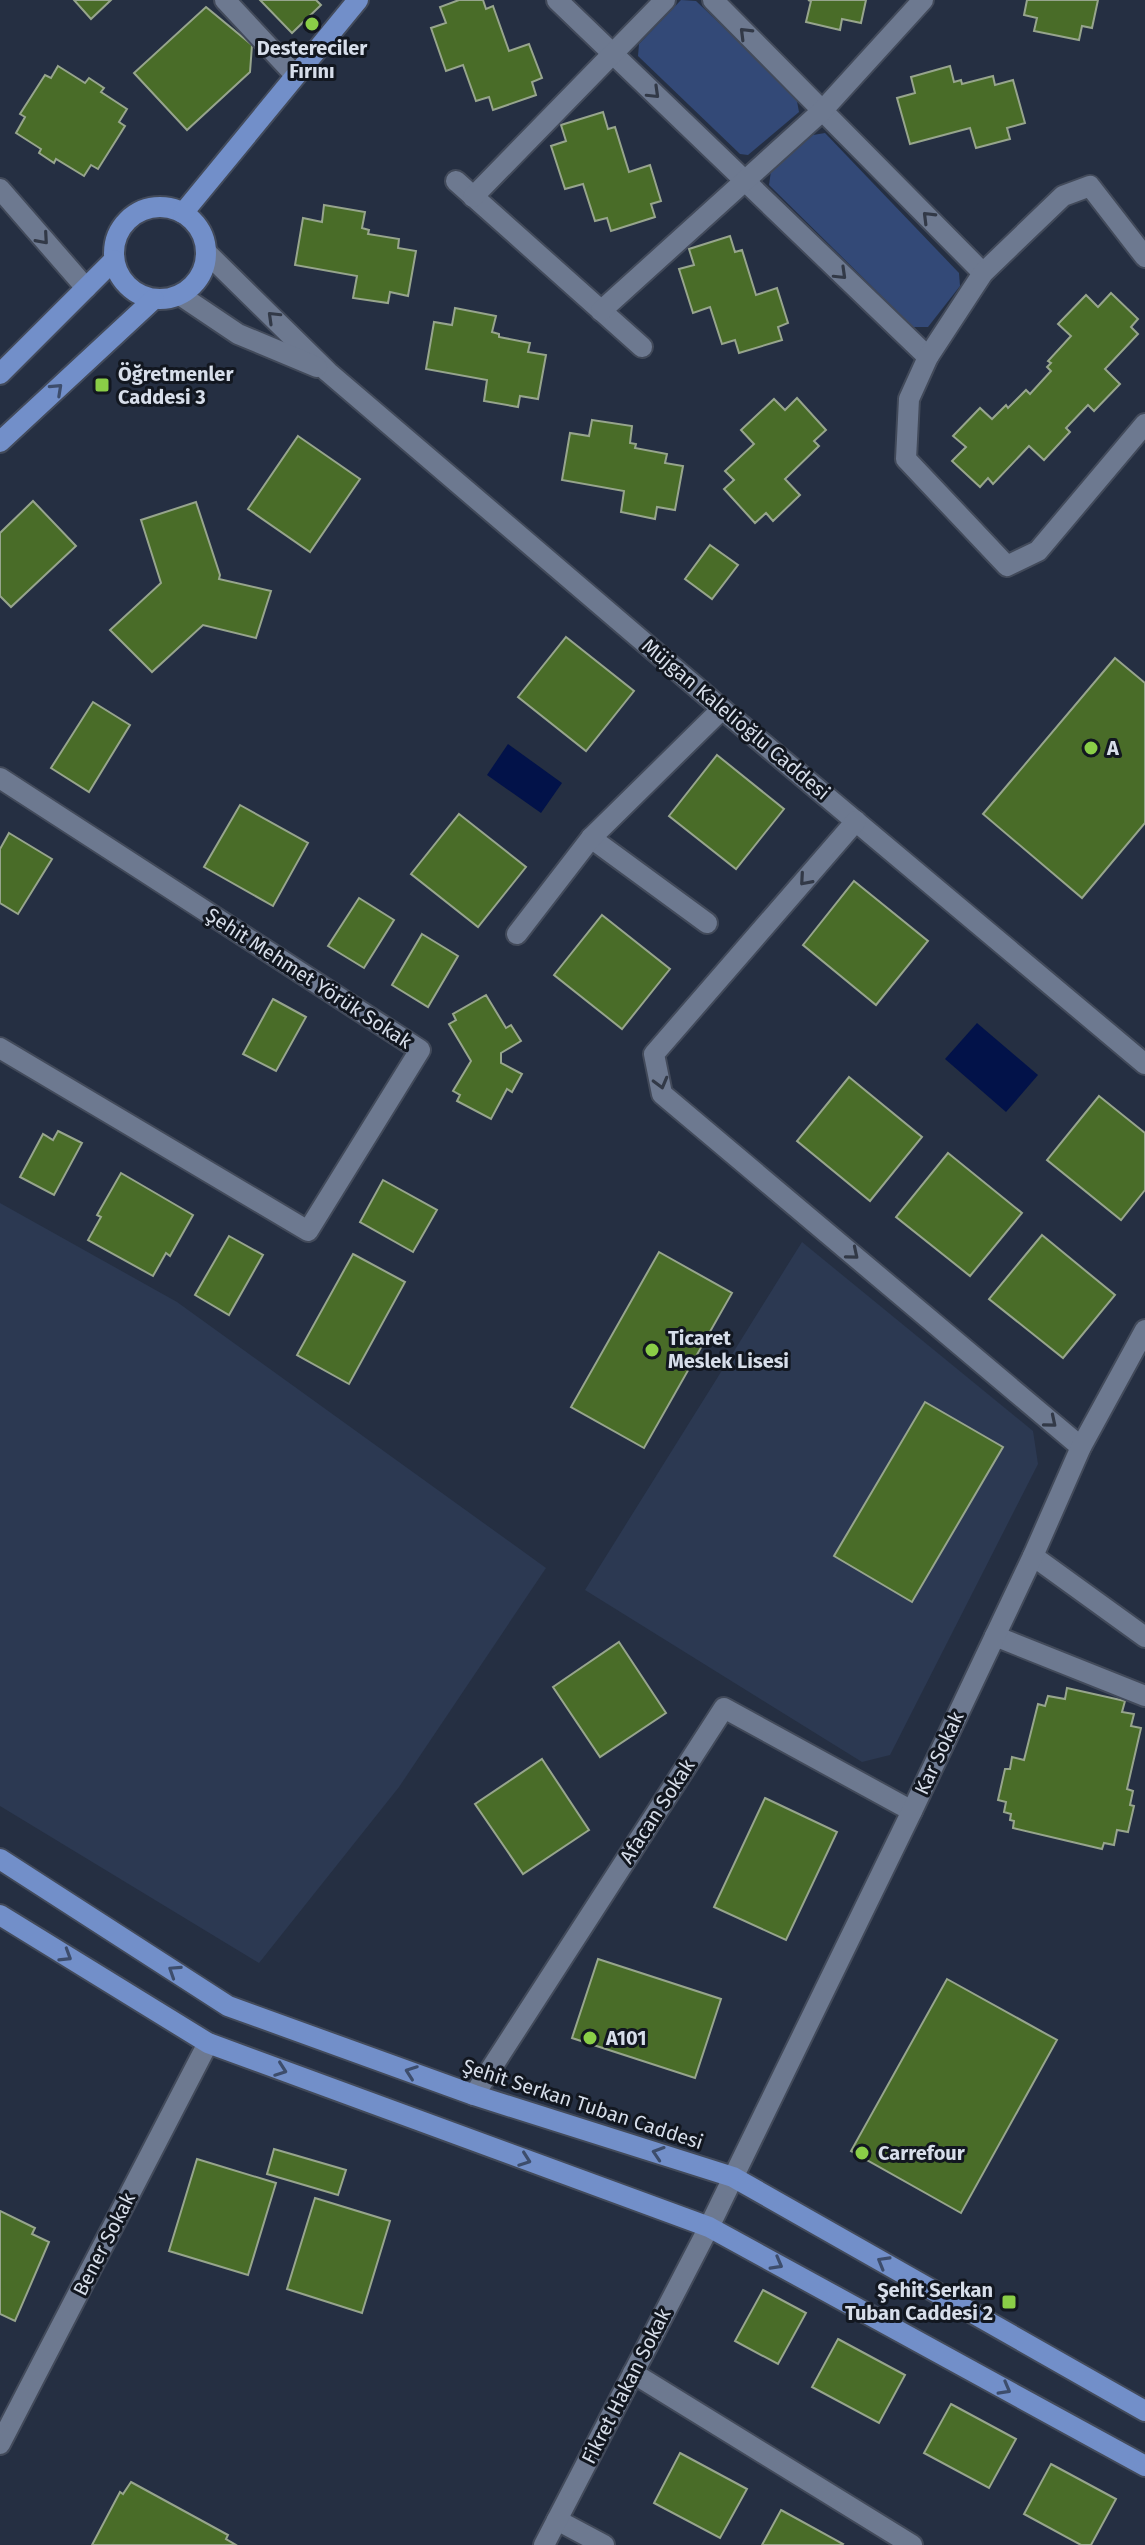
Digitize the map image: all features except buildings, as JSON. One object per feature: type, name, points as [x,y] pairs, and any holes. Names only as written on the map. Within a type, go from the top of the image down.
[{"type":"main road","points":[[183,213],[358,0]]},
{"type":"main road","points":[[154,208],[183,213],[195,223],[203,237],[206,252],[199,277],[180,295],[154,299],[140,295],[127,286],[118,274],[114,260],[114,246],[128,220],[154,208]]},
{"type":"main road","points":[[3,366],[114,260]]},
{"type":"main road","points":[[0,442],[154,299]]},
{"type":"main road","name":"Şehit Serkan Tuban Caddesi","points":[[0,1859],[228,2006],[474,2095],[733,2177],[1145,2411]]},
{"type":"main road","points":[[0,1915],[208,2043],[709,2227],[1145,2466]]},
{"type":"street","points":[[225,0],[295,75]]},
{"type":"street","points":[[557,0],[928,357]]},
{"type":"street","points":[[473,197],[665,0]]},
{"type":"street","points":[[713,0],[983,273]]},
{"type":"street","points":[[601,311],[822,111],[923,0]]},
{"type":"street","points":[[456,181],[642,347]]},
{"type":"street","points":[[1145,257],[1090,186],[1063,196],[983,273],[928,357],[909,399],[906,459],[1007,566],[1038,551],[1145,424]]},
{"type":"street","points":[[0,189],[86,288]]},
{"type":"street","name":"Müjgan Kalelioğlu Caddesi","points":[[206,252],[328,372],[722,709],[1145,1064]]},
{"type":"street","name":"Müjgan Kalelioğlu Caddesi","points":[[180,295],[238,334],[328,372]]},
{"type":"street","points":[[517,934],[591,838],[722,709]]},
{"type":"street","name":"Şehit Mehmet Yörük Sokak","points":[[0,778],[420,1050],[308,1231],[0,1048]]},
{"type":"street","points":[[856,821],[654,1054],[662,1094],[1081,1447]]},
{"type":"street","points":[[591,838],[707,923]]},
{"type":"street","name":"Kar Sokak","points":[[709,2227],[912,1811],[1081,1447],[1145,1330]]},
{"type":"street","points":[[1033,1556],[1145,1637]]},
{"type":"street","points":[[995,1636],[1145,1696]]},
{"type":"street","name":"Afacan Sokak","points":[[474,2095],[724,1708],[912,1811]]},
{"type":"street","name":"Bener Sokak","points":[[0,2444],[208,2043]]},
{"type":"street","name":"Fikret Hakan Sokak","points":[[544,2545],[709,2227]]},
{"type":"street","points":[[633,2373],[912,2545]]},
{"type":"street","points":[[557,2520],[604,2545]]},
{"type":"shaded area","points":[[681,0],[696,1],[796,96],[799,112],[748,155],[740,154],[638,56],[639,44]]},
{"type":"shaded area","points":[[825,133],[959,273],[960,286],[928,327],[913,327],[769,185],[771,171],[813,135]]},
{"type":"shaded area","points":[[508,744],[562,783],[541,813],[487,775]]},
{"type":"shaded area","points":[[977,1023],[1038,1075],[1006,1112],[945,1059]]},
{"type":"shaded area","points":[[0,1203],[177,1302],[546,1568],[399,1787],[259,1963],[0,1806]]},
{"type":"shaded area","points":[[802,1242],[1033,1431],[1038,1464],[890,1755],[862,1762],[585,1590]]},
{"type":"place","name":"Destereciler Fırını","points":[[312,24]]},
{"type":"place","name":"Öğretmenler Caddesi 3","points":[[102,385]]},
{"type":"place","name":"A","points":[[1091,748]]},
{"type":"place","name":"Ticaret Meslek Lisesi","points":[[652,1350]]},
{"type":"place","name":"A101","points":[[590,2038]]},
{"type":"place","name":"Carrefour","points":[[862,2153]]},
{"type":"place","name":"Şehit Serkan Tuban Caddesi 2","points":[[1009,2302]]}]
